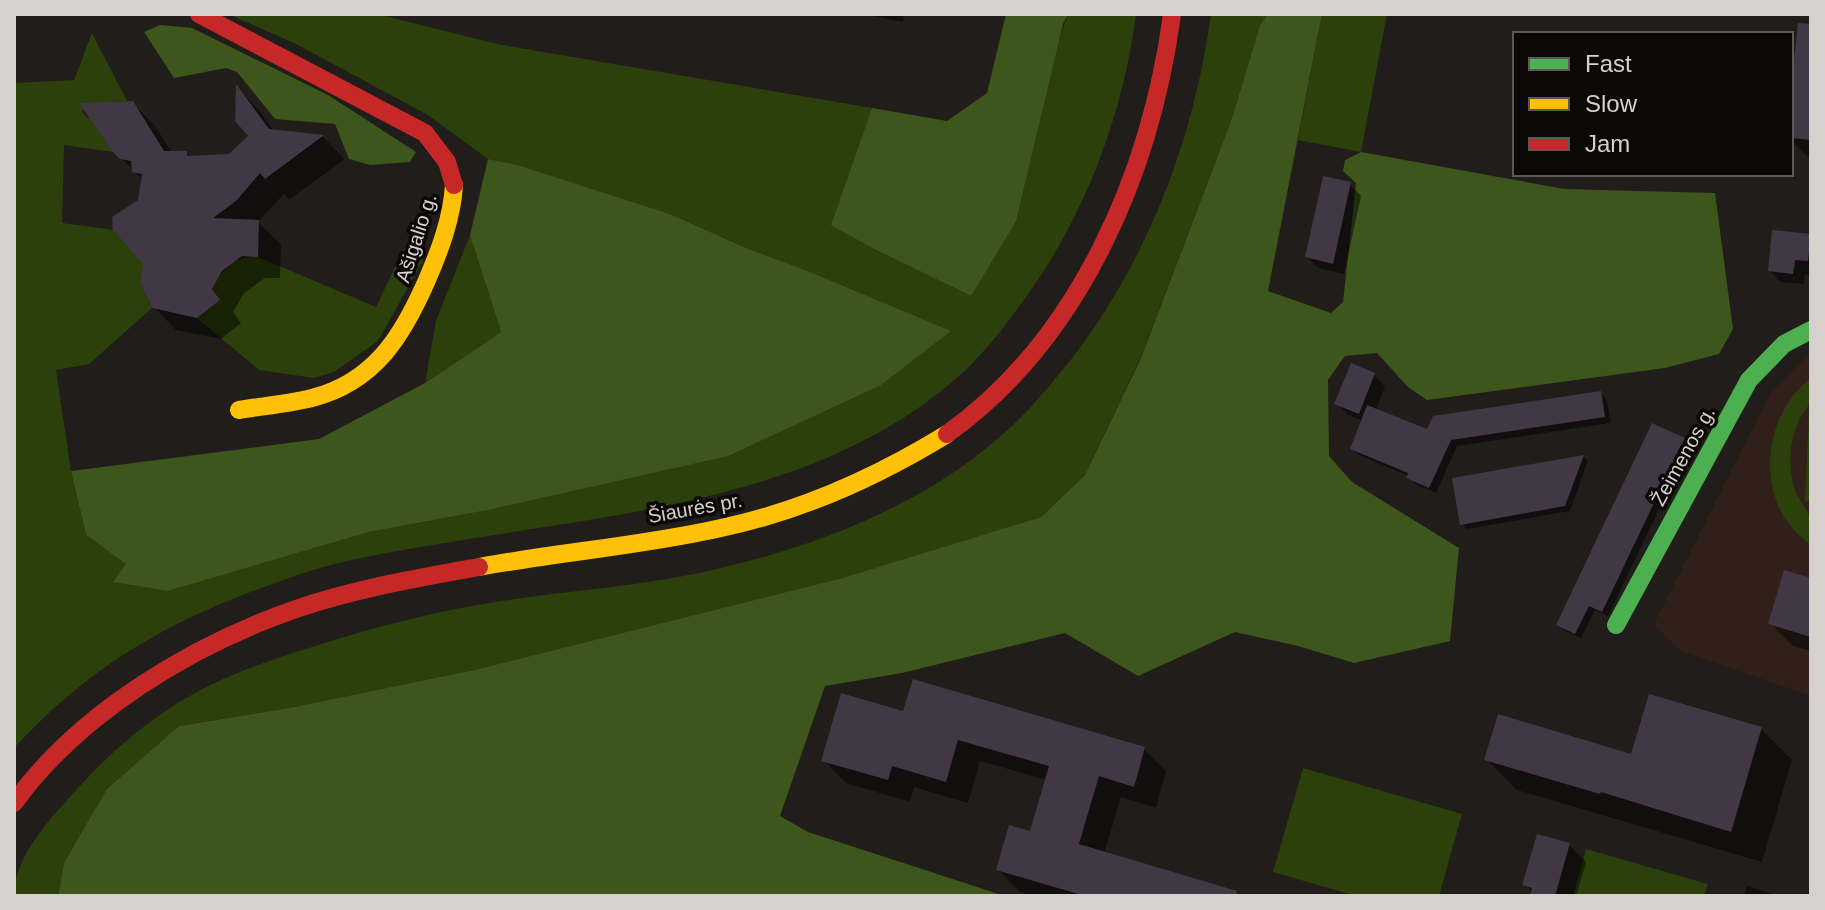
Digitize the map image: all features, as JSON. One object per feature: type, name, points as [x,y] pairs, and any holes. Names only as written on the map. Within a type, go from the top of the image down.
[{"type":"main road","name":"Ašigalio g.","points":[[199,14],[425,133],[448,158],[455,188],[444,234],[412,316],[390,351],[326,395],[239,410]]},
{"type":"main road","name":"Šiaurės pr.","points":[[14,803],[52,759],[91,721],[137,686],[210,646],[303,607],[443,571],[739,525],[848,488],[928,446],[976,413],[1023,365],[1049,333],[1081,282],[1105,238],[1137,166],[1161,84],[1172,14]]},
{"type":"main road","name":"Žeimenos g.","points":[[1616,625],[1749,380],[1771,354],[1796,335],[1811,330]]},
{"type":"shaded area","points":[[1811,356],[1811,696],[1681,651],[1654,624],[1770,394],[1805,358]]},
{"type":"green space","points":[[228,14],[377,14],[502,45],[872,108],[832,225],[971,296],[1068,14],[1136,14],[1114,118],[1089,185],[1058,248],[1019,306],[976,360],[951,383],[897,422],[839,453],[777,477],[713,495],[648,510],[353,560],[253,591],[177,624],[109,664],[45,716],[14,748],[14,83],[74,80],[92,33],[127,101],[91,103],[82,111],[87,118],[113,117],[113,152],[64,145],[62,223],[113,230],[143,265],[140,282],[152,308],[89,364],[56,370],[71,471],[86,535],[127,564],[114,582],[168,591],[369,532],[483,511],[950,331],[670,214],[518,165],[488,159],[428,115],[296,44]]},
{"type":"green space","points":[[1006,14],[1068,14],[1063,24],[1016,221],[971,296],[831,225],[872,108],[947,121],[987,93]]},
{"type":"green space","points":[[1211,14],[1268,14],[1260,25],[1232,118],[1141,357],[1085,475],[1041,517],[842,578],[474,670],[289,708],[179,726],[64,863],[58,896],[14,896],[20,866],[27,851],[89,776],[122,744],[158,716],[221,680],[294,653],[429,615],[501,601],[694,574],[780,552],[865,521],[944,479],[980,453],[1022,416],[1059,374],[1100,319],[1124,279],[1146,237],[1180,151],[1193,106]]},
{"type":"green space","points":[[1268,14],[1322,14],[1268,291],[1331,313],[1343,302],[1356,183],[1343,171],[1345,160],[1361,152],[1564,189],[1715,193],[1733,329],[1719,354],[1665,368],[1427,400],[1408,387],[1377,353],[1345,356],[1328,380],[1329,456],[1352,482],[1459,548],[1450,641],[1354,663],[1235,632],[1138,676],[1065,633],[902,673],[825,686],[780,816],[808,832],[1005,896],[58,896],[64,863],[107,789],[179,726],[289,708],[474,670],[842,578],[1041,517],[1085,475],[1141,358],[1232,118],[1260,25]]},
{"type":"green space","points":[[1322,14],[1387,14],[1361,152],[1298,140]]},
{"type":"green space","points":[[160,25],[192,28],[328,95],[416,152],[410,162],[370,165],[349,159],[335,124],[275,119],[237,72],[226,68],[174,78],[144,32]]},
{"type":"green space","points":[[488,159],[518,165],[670,214],[951,331],[881,385],[728,456],[483,511],[369,532],[168,591],[113,582],[126,564],[86,535],[71,471],[319,439],[425,383],[501,332],[470,235]]},
{"type":"green space","points":[[470,235],[501,332],[425,383],[436,321]]},
{"type":"green space","points":[[404,248],[424,259],[378,341],[334,372],[314,378],[259,370],[197,318],[220,300],[212,289],[225,269],[236,261],[250,257],[258,257],[376,307]]},
{"type":"green space","points":[[1811,378],[1811,403],[1795,431],[1790,465],[1796,491],[1811,521],[1811,546],[1791,527],[1779,507],[1772,488],[1770,467],[1776,427],[1796,392]]},
{"type":"green space","points":[[1809,412],[1811,501],[1805,501]]},
{"type":"green space","points":[[1303,768],[1462,814],[1439,896],[1356,896],[1273,872]]},
{"type":"green space","points":[[1586,849],[1708,884],[1704,896],[1573,896]]},
{"type":"building","points":[[1798,23],[1811,24],[1811,140],[1793,138],[1793,69]]},
{"type":"building","points":[[236,84],[269,129],[324,135],[265,179],[260,173],[236,201],[213,218],[259,220],[258,257],[242,256],[222,271],[212,289],[220,300],[197,318],[152,308],[140,282],[143,265],[113,230],[112,217],[138,200],[142,174],[132,172],[131,161],[120,159],[113,152],[79,103],[133,101],[164,151],[187,151],[187,156],[229,154],[248,136],[235,121]]},
{"type":"building","points":[[1323,176],[1351,182],[1333,264],[1305,257]]},
{"type":"building","points":[[1772,230],[1811,234],[1808,261],[1795,260],[1793,274],[1768,271]]},
{"type":"building","points":[[1351,363],[1375,373],[1359,414],[1334,404]]},
{"type":"building","points":[[1601,391],[1605,417],[1451,440],[1429,488],[1406,478],[1408,473],[1350,449],[1367,405],[1427,429],[1433,416]]},
{"type":"building","points":[[1652,423],[1685,438],[1602,612],[1589,606],[1575,634],[1556,625]]},
{"type":"building","points":[[1584,455],[1565,506],[1460,525],[1452,478]]},
{"type":"building","points":[[1784,570],[1811,578],[1811,637],[1768,624]]},
{"type":"building","points":[[913,679],[1145,747],[1134,787],[1099,776],[1079,844],[1237,891],[1236,896],[1085,896],[996,870],[1009,825],[1030,831],[1049,766],[958,740],[946,782],[892,766],[888,780],[821,761],[841,693],[903,711]]},
{"type":"building","points":[[1649,694],[1762,727],[1731,832],[1484,760],[1498,714],[1631,754]]},
{"type":"building","points":[[1537,834],[1570,843],[1555,896],[1530,896],[1532,888],[1522,885]]},
{"type":"traffic: fast","points":[[1616,625],[1749,380],[1784,344],[1811,330]]},
{"type":"traffic: slow","points":[[239,410],[303,400],[334,391],[353,381],[384,354],[408,319],[432,269],[448,222],[454,185]]},
{"type":"traffic: slow","points":[[479,567],[661,540],[751,521],[838,491],[947,434]]},
{"type":"traffic: jam","points":[[199,14],[425,133],[447,162],[454,185]]},
{"type":"traffic: jam","points":[[947,434],[994,395],[1035,351],[1071,301],[1102,248],[1127,191],[1147,133],[1162,74],[1172,14]]},
{"type":"traffic: jam","points":[[14,803],[41,770],[104,712],[178,662],[217,642],[318,602],[479,567]]}]
